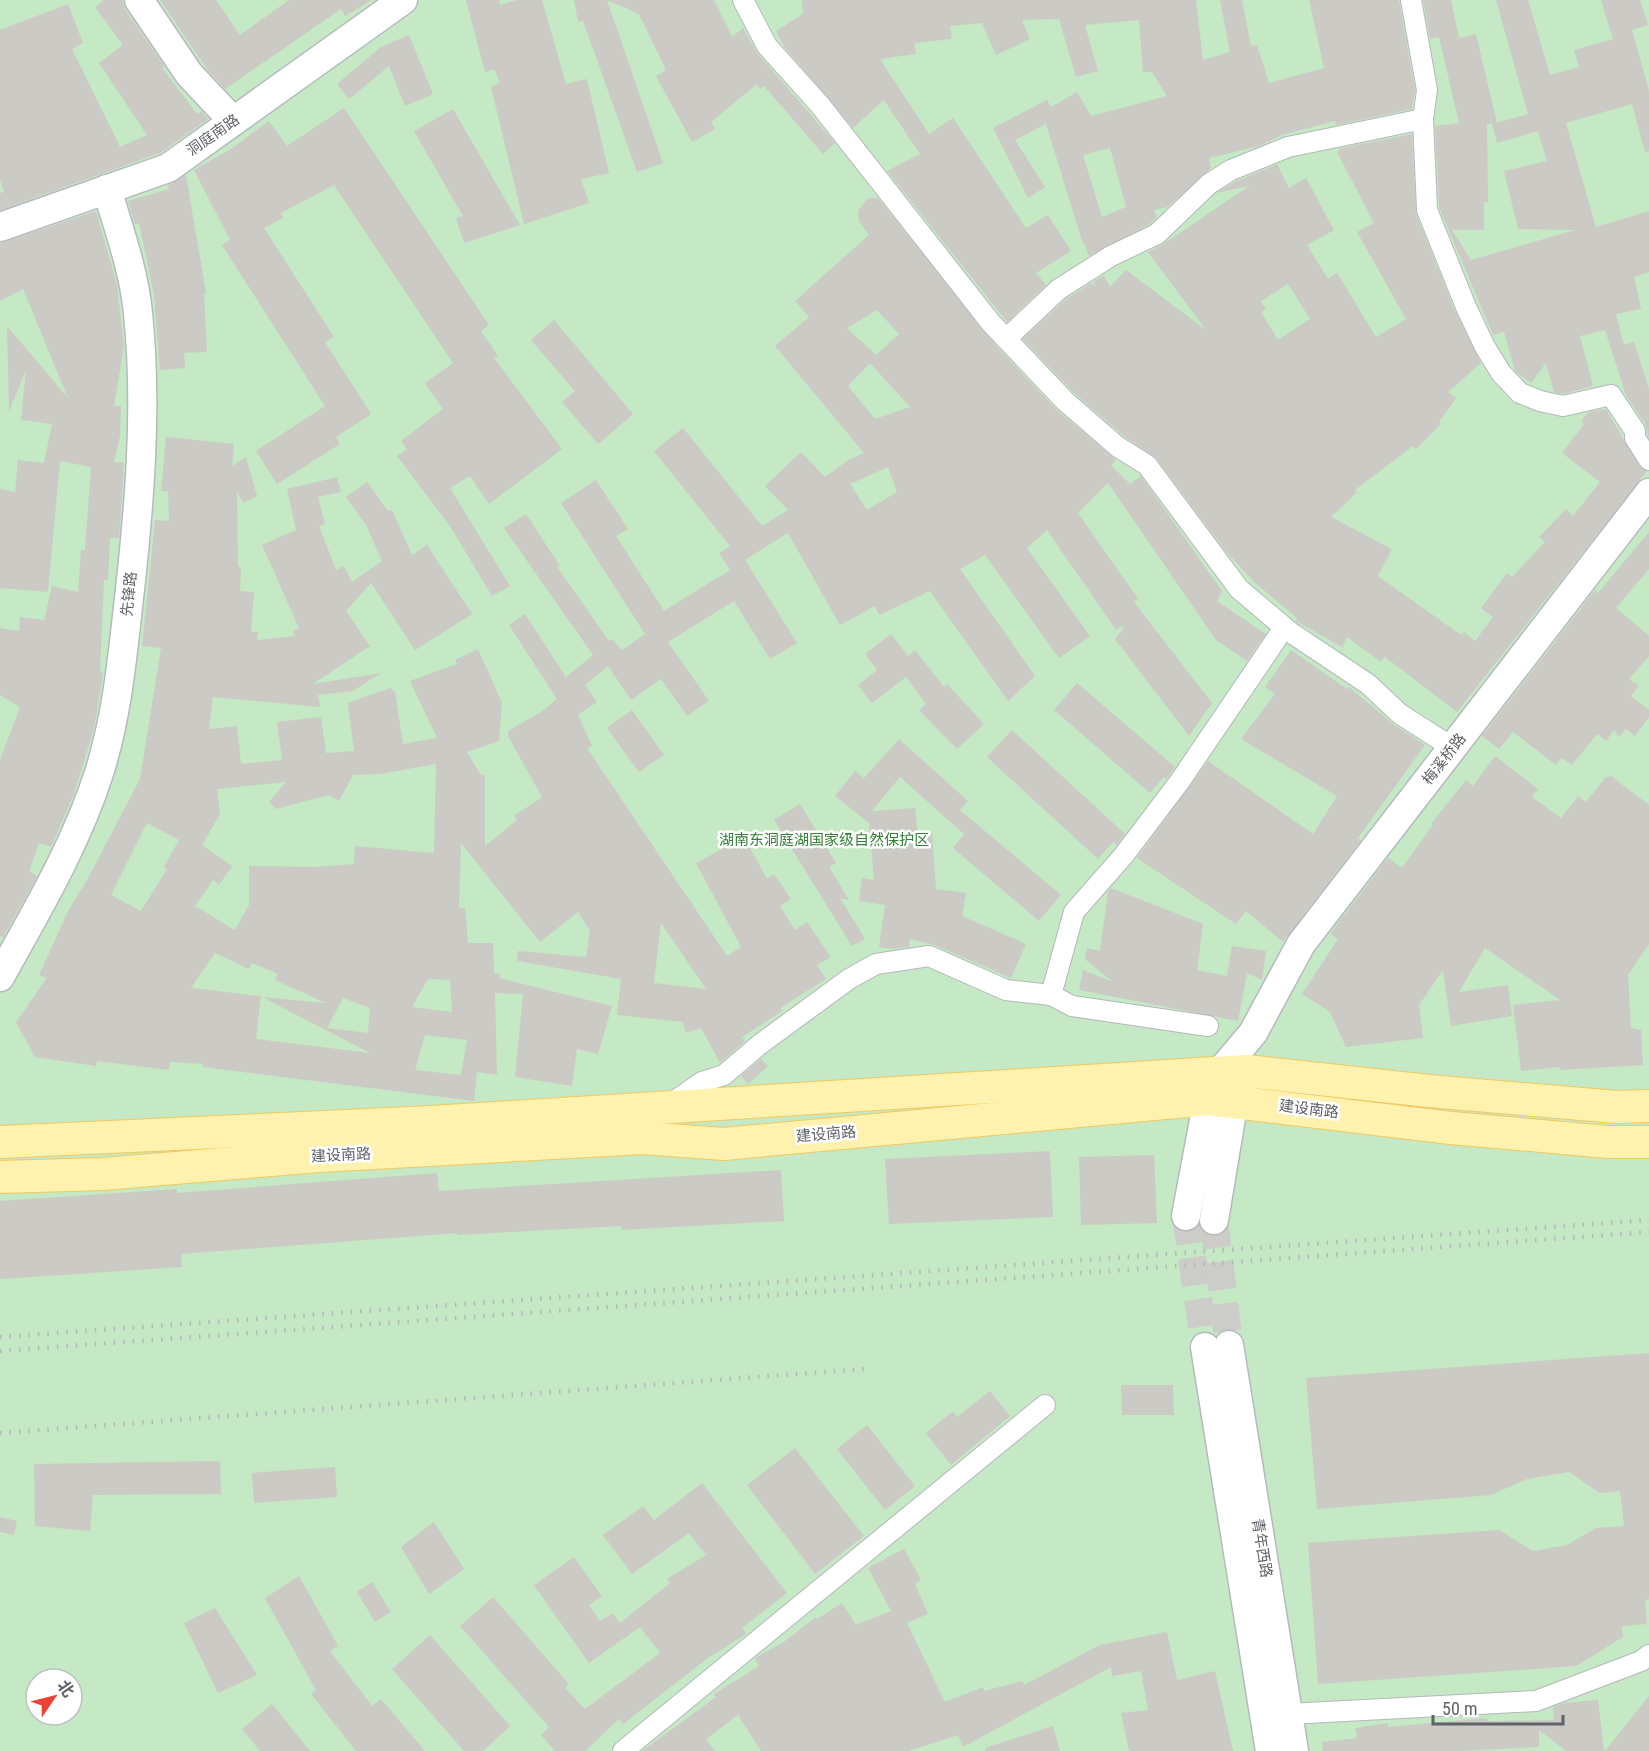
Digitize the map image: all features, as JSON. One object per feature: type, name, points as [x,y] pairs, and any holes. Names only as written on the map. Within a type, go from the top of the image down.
[{"type":"main road","points":[[139,0],[189,74],[233,121]]},
{"type":"main road","name":"洞庭南路","points":[[0,227],[168,168],[403,0]]},
{"type":"main road","name":"先锋路","points":[[0,976],[67,855],[99,772],[111,722],[124,639],[138,522],[141,384],[138,313],[133,283],[107,189]]},
{"type":"main road","name":"梅溪桥路","points":[[1227,1085],[1252,1033],[1301,944],[1649,493]]},
{"type":"main road","points":[[1186,1215],[1227,1085]]},
{"type":"main road","points":[[1214,1220],[1227,1085]]},
{"type":"main road","name":"建设南路","points":[[0,1142],[432,1122],[667,1107],[1227,1085],[1441,1092],[1617,1107],[1649,1106]]},
{"type":"main road","name":"建设南路","points":[[0,1177],[103,1174],[319,1156],[643,1138],[724,1144],[1227,1085],[1451,1128],[1608,1142],[1649,1142]]},
{"type":"main road","name":"青年西路","points":[[1270,1751],[1217,1346],[1294,1751]]},
{"type":"street","points":[[743,0],[767,46],[820,105],[926,238],[952,277],[1006,339],[1065,401],[1118,447],[1147,465],[1239,589],[1284,628],[1368,684],[1400,714],[1453,747]]},
{"type":"street","points":[[1411,0],[1427,90],[1423,119],[1427,210],[1466,307],[1485,347],[1501,372],[1520,393],[1540,402],[1563,406],[1611,395],[1635,431],[1635,438],[1649,460]]},
{"type":"street","points":[[1006,339],[1059,289],[1111,256],[1157,234],[1209,184],[1231,170],[1288,147],[1423,119]]},
{"type":"street","points":[[1052,996],[1064,939],[1074,912],[1124,855],[1180,781],[1284,628]]},
{"type":"street","points":[[667,1107],[702,1082],[724,1075],[759,1045],[849,979],[876,964],[929,956],[1006,990],[1052,996],[1072,1006],[1209,1026]]},
{"type":"street","points":[[623,1751],[1045,1405]]},
{"type":"street","points":[[1288,1714],[1536,1701],[1641,1661],[1649,1655]]},
{"type":"green space","name":"湖南东洞庭湖国家级自然保护区","points":[[0,0],[1649,0],[1649,1751],[0,1751]]},
{"type":"building","points":[[104,0],[122,0],[125,9],[164,66],[162,68],[197,114],[201,111],[208,119],[160,153],[0,210],[0,193],[4,192],[0,180],[0,30],[68,4],[83,43],[72,49],[120,147],[147,135],[99,63],[123,45],[95,7]]},
{"type":"building","points":[[160,0],[216,0],[240,35],[289,0],[372,0],[345,16],[341,9],[225,89],[207,69]]},
{"type":"building","points":[[466,0],[499,0],[500,5],[517,0],[542,0],[566,84],[587,79],[609,173],[581,179],[589,203],[524,224],[491,87],[500,82],[494,69],[485,72]]},
{"type":"building","points":[[574,0],[607,0],[663,163],[637,172],[583,21],[578,22]]},
{"type":"building","points":[[607,0],[714,0],[732,37],[743,28],[758,54],[835,143],[823,154],[764,86],[760,89],[757,84],[711,122],[715,129],[692,142],[656,76],[666,70],[639,14]]},
{"type":"building","points":[[802,0],[1196,0],[1203,60],[1230,52],[1220,0],[1242,0],[1251,46],[1257,45],[1269,83],[1324,68],[1309,0],[1399,0],[1415,90],[1412,109],[1336,125],[1335,121],[1282,135],[1259,146],[1209,158],[1211,168],[1168,207],[1154,210],[1157,217],[1150,224],[1089,256],[1083,244],[1046,124],[1015,140],[1045,187],[1028,198],[993,128],[1047,100],[1051,107],[1077,92],[1091,116],[1167,96],[1152,72],[1143,72],[1139,20],[1085,25],[1098,71],[1076,77],[1059,19],[1022,20],[1030,39],[996,55],[982,23],[950,26],[952,39],[914,43],[916,54],[880,59],[929,134],[953,118],[1026,228],[1048,215],[1071,251],[1036,273],[1046,285],[1007,322],[887,171],[920,154],[884,100],[853,128],[785,48],[776,31],[803,14]],"holes":[[[1110,148],[1126,207],[1102,217],[1083,155]]]},
{"type":"building","points":[[1423,0],[1451,0],[1459,38],[1476,34],[1497,123],[1528,114],[1496,0],[1528,0],[1550,75],[1579,67],[1574,50],[1613,39],[1601,0],[1640,0],[1648,25],[1632,30],[1649,91],[1649,151],[1645,152],[1632,104],[1566,123],[1596,227],[1649,211],[1649,272],[1634,277],[1641,309],[1616,314],[1624,345],[1634,342],[1649,389],[1649,438],[1645,424],[1626,395],[1605,330],[1580,336],[1593,386],[1563,394],[1554,392],[1546,363],[1531,383],[1515,371],[1504,332],[1493,335],[1439,207],[1435,126],[1459,123],[1439,37],[1430,39]],"holes":[[[1495,123],[1492,124],[1497,143],[1538,131],[1547,161],[1504,171],[1518,229],[1575,230],[1471,260],[1452,230],[1484,230],[1484,202],[1488,202],[1487,124]]]},
{"type":"building","points":[[409,35],[433,94],[405,106],[389,66],[349,99],[337,84],[381,47]]},
{"type":"building","points":[[344,108],[489,325],[481,331],[498,356],[494,358],[562,449],[489,504],[470,476],[450,488],[510,586],[492,596],[450,526],[397,456],[407,449],[401,441],[443,409],[425,383],[453,363],[334,185],[281,213],[283,218],[264,228],[334,337],[325,342],[371,414],[336,437],[340,444],[277,484],[256,451],[325,406],[222,245],[230,240],[194,170],[231,149],[269,121],[287,146]]},
{"type":"building","points":[[453,109],[520,225],[464,243],[456,218],[463,216],[414,131]]},
{"type":"building","points":[[1412,134],[1416,214],[1455,311],[1481,363],[1448,392],[1456,398],[1439,422],[1441,424],[1416,449],[1413,446],[1355,490],[1357,492],[1331,517],[1392,549],[1378,576],[1461,635],[1464,632],[1475,641],[1493,617],[1481,608],[1507,573],[1512,577],[1545,542],[1539,537],[1566,509],[1573,516],[1600,482],[1562,453],[1584,424],[1581,421],[1589,412],[1606,409],[1639,466],[1647,471],[1457,712],[1385,657],[1381,662],[1347,637],[1342,647],[1296,621],[1297,618],[1252,580],[1225,550],[1156,458],[1125,437],[1073,392],[1023,339],[1066,299],[1091,283],[1095,286],[1094,281],[1104,275],[1110,287],[1126,270],[1206,330],[1148,252],[1249,186],[1216,193],[1237,181],[1277,164],[1289,188],[1306,178],[1334,230],[1307,245],[1328,279],[1337,273],[1376,337],[1406,319],[1357,232],[1374,223],[1337,152],[1341,148]],"holes":[[[1288,284],[1310,319],[1278,340],[1261,312],[1266,309],[1261,301]]]},
{"type":"building","points":[[186,175],[206,293],[204,294],[207,352],[184,353],[185,368],[160,370],[154,295],[139,223],[135,224],[128,201],[169,189],[167,186]]},
{"type":"building","points":[[878,198],[998,348],[1057,410],[1116,460],[1111,465],[1130,484],[1141,476],[1222,591],[1217,601],[1266,634],[1247,661],[1216,640],[1108,483],[1078,513],[1138,599],[1134,602],[1212,703],[1189,736],[1115,639],[1124,628],[1122,626],[1116,630],[1047,530],[1027,548],[1090,636],[1059,658],[985,555],[960,569],[1035,676],[1008,701],[930,591],[879,615],[875,606],[840,625],[788,533],[745,560],[797,643],[770,659],[734,601],[668,642],[709,701],[687,716],[661,679],[631,700],[608,666],[585,685],[597,702],[578,715],[592,746],[587,748],[727,956],[741,947],[696,863],[744,837],[767,879],[774,874],[791,899],[780,906],[795,930],[807,922],[831,957],[817,965],[826,979],[780,1008],[782,1011],[742,1037],[745,1041],[720,1063],[701,1028],[686,1033],[683,1022],[617,1015],[621,979],[517,961],[518,951],[586,957],[590,931],[578,912],[540,942],[461,843],[459,908],[465,908],[468,943],[493,943],[494,973],[500,973],[499,978],[612,1006],[598,1054],[577,1049],[572,1086],[515,1077],[523,994],[495,993],[497,1075],[477,1072],[474,1101],[203,1067],[203,1064],[170,1062],[169,1070],[97,1061],[96,1066],[35,1057],[16,1022],[47,978],[39,975],[69,909],[86,882],[140,779],[161,648],[142,646],[155,520],[169,521],[168,491],[161,491],[166,437],[234,444],[232,466],[246,457],[257,496],[243,503],[237,491],[238,567],[241,567],[240,591],[254,592],[251,632],[258,632],[257,640],[295,636],[293,631],[299,628],[262,545],[296,530],[287,489],[337,477],[341,492],[318,497],[325,524],[319,526],[336,570],[344,566],[352,582],[382,561],[366,525],[346,497],[367,482],[388,511],[392,510],[412,555],[427,545],[472,614],[415,650],[371,583],[346,611],[370,646],[313,684],[381,673],[353,691],[318,695],[320,707],[213,697],[209,729],[237,726],[241,764],[282,760],[277,722],[321,717],[326,753],[354,751],[348,703],[390,688],[395,692],[403,744],[437,738],[410,681],[457,664],[455,660],[478,649],[502,703],[499,741],[467,752],[481,775],[485,775],[485,846],[517,820],[514,816],[542,797],[508,736],[508,731],[541,712],[557,699],[509,625],[525,614],[566,677],[593,655],[504,528],[526,514],[560,566],[557,567],[609,641],[612,639],[622,650],[645,634],[561,503],[596,480],[628,529],[616,536],[664,611],[730,570],[719,553],[730,546],[654,451],[683,428],[762,526],[788,510],[765,486],[801,452],[825,477],[848,460],[864,453],[775,346],[809,317],[795,301],[869,235],[859,221],[858,211],[867,199]],"holes":[[[877,310],[899,334],[876,355],[847,328]],[[870,363],[910,407],[875,419],[848,386]],[[888,467],[897,492],[867,510],[850,484]],[[436,764],[434,853],[355,846],[354,864],[316,867],[249,866],[249,905],[235,930],[195,906],[213,880],[219,885],[232,866],[202,845],[220,814],[217,789],[286,782],[269,802],[276,809],[329,795],[339,801],[353,775],[379,774]],[[147,823],[179,840],[164,867],[167,869],[141,911],[111,895]],[[661,923],[706,989],[654,983]],[[215,953],[249,969],[252,963],[278,974],[275,980],[326,1003],[262,997],[370,1053],[256,1039],[261,996],[191,988]],[[428,979],[450,980],[452,1012],[412,1007]],[[343,998],[370,1008],[368,1033],[327,1028]],[[425,1035],[467,1040],[461,1075],[415,1070]]]},
{"type":"building","points":[[96,211],[117,285],[124,346],[114,406],[121,406],[120,436],[114,462],[124,463],[122,496],[119,538],[110,538],[108,580],[104,580],[100,672],[103,673],[94,729],[74,794],[51,847],[39,843],[29,871],[37,876],[3,938],[0,936],[0,760],[20,707],[0,695],[0,628],[19,631],[20,617],[44,620],[52,586],[78,592],[81,550],[85,550],[91,467],[60,461],[48,592],[0,588],[0,489],[15,492],[18,460],[44,463],[52,424],[21,420],[26,370],[9,411],[7,326],[68,398],[23,289],[0,301],[0,243]]},
{"type":"building","points":[[554,320],[633,414],[598,444],[562,402],[575,391],[531,340]]},
{"type":"building","points":[[1649,532],[1649,569],[1616,608],[1649,636],[1649,656],[1629,679],[1639,686],[1631,696],[1649,710],[1649,717],[1635,736],[1626,729],[1619,737],[1614,730],[1606,741],[1597,734],[1572,765],[1562,758],[1556,765],[1513,732],[1499,749],[1482,736],[1595,590],[1598,593]]},
{"type":"building","points":[[891,634],[908,656],[915,650],[944,687],[947,684],[984,724],[957,749],[919,710],[926,704],[906,677],[872,703],[858,685],[877,670],[865,654]]},
{"type":"building","points":[[1291,650],[1347,689],[1349,687],[1393,724],[1425,745],[1358,838],[1361,840],[1283,942],[1246,911],[1236,924],[1137,858],[1208,761],[1313,834],[1337,796],[1241,739],[1275,694],[1265,687]]},
{"type":"building","points":[[1077,683],[1175,767],[1166,779],[1164,777],[1150,793],[1054,710]]},
{"type":"building","points":[[632,710],[664,755],[639,772],[607,728]]},
{"type":"building","points":[[1012,730],[1125,834],[1117,845],[1113,842],[1098,859],[987,757]]},
{"type":"building","points":[[899,739],[968,801],[960,810],[1061,895],[1039,921],[953,848],[964,834],[900,777],[872,811],[915,808],[918,835],[932,833],[936,889],[966,893],[962,916],[1026,944],[1011,978],[934,945],[910,939],[909,947],[893,949],[879,947],[885,905],[859,901],[862,878],[874,880],[869,823],[835,796],[855,771],[864,778]]},
{"type":"building","points":[[1495,756],[1538,789],[1532,797],[1561,818],[1578,796],[1586,802],[1605,778],[1611,776],[1649,805],[1649,944],[1628,975],[1631,1028],[1641,1030],[1643,1065],[1560,1070],[1560,1067],[1521,1071],[1513,1005],[1560,1000],[1485,948],[1459,992],[1508,985],[1512,1016],[1451,1026],[1443,970],[1419,1005],[1423,1038],[1346,1047],[1330,1012],[1302,994],[1338,939],[1330,934],[1388,858],[1402,868],[1433,825],[1431,824],[1466,780],[1473,786]]},
{"type":"building","points":[[800,804],[836,863],[829,867],[849,900],[840,898],[865,939],[852,946],[774,820]]},
{"type":"building","points":[[1111,888],[1203,924],[1197,970],[1227,976],[1232,946],[1266,951],[1262,980],[1247,973],[1238,1021],[1079,990],[1083,970],[1113,982],[1085,959],[1087,948],[1100,951],[1108,892]]},
{"type":"building","points":[[761,1059],[768,1066],[748,1084],[741,1076]]},
{"type":"building","points":[[1050,1151],[1053,1217],[889,1224],[885,1159]]},
{"type":"building","points":[[1154,1155],[1157,1223],[1081,1225],[1079,1157]]},
{"type":"building","points":[[781,1170],[784,1221],[621,1230],[621,1226],[457,1235],[457,1233],[181,1254],[182,1267],[0,1279],[0,1201],[177,1189],[177,1193],[437,1173],[439,1191]]},
{"type":"building","points":[[1649,1353],[1649,1599],[1645,1600],[1647,1624],[1622,1626],[1623,1637],[1576,1666],[1318,1684],[1308,1543],[1499,1530],[1533,1551],[1567,1545],[1596,1528],[1624,1526],[1620,1491],[1600,1493],[1569,1472],[1527,1479],[1491,1495],[1317,1509],[1306,1378]]},
{"type":"building","points":[[1121,1385],[1173,1385],[1174,1415],[1122,1415]]},
{"type":"building","points":[[990,1391],[1010,1416],[951,1465],[926,1433],[953,1411],[957,1417]]},
{"type":"building","points":[[867,1425],[915,1486],[885,1510],[837,1449]]},
{"type":"building","points":[[795,1448],[864,1536],[815,1574],[747,1485]]},
{"type":"building","points":[[220,1461],[221,1494],[93,1495],[90,1531],[35,1526],[34,1464]]},
{"type":"building","points":[[335,1467],[337,1497],[254,1503],[252,1473]]},
{"type":"building","points":[[702,1483],[787,1593],[742,1628],[746,1634],[708,1658],[623,1724],[619,1719],[585,1751],[555,1751],[541,1735],[549,1727],[460,1626],[493,1597],[569,1684],[565,1688],[585,1709],[660,1653],[640,1627],[589,1663],[534,1585],[574,1557],[602,1596],[589,1605],[600,1621],[613,1613],[620,1623],[670,1583],[667,1579],[706,1555],[689,1533],[632,1574],[603,1535],[643,1506],[654,1520]]},
{"type":"building","points":[[0,1517],[17,1521],[14,1535],[0,1532]]},
{"type":"building","points":[[434,1522],[464,1569],[429,1594],[401,1547]]},
{"type":"building","points":[[904,1549],[921,1580],[915,1584],[928,1614],[907,1623],[945,1702],[983,1687],[984,1691],[1023,1681],[1024,1685],[1100,1645],[1167,1632],[1177,1680],[1215,1671],[1233,1751],[1129,1751],[1121,1713],[1148,1710],[1141,1671],[1112,1676],[1111,1667],[963,1747],[958,1735],[909,1751],[761,1751],[738,1715],[706,1739],[715,1751],[642,1751],[716,1697],[714,1694],[759,1666],[755,1659],[757,1657],[785,1641],[816,1617],[817,1619],[842,1603],[856,1625],[891,1611],[868,1568]]},
{"type":"building","points":[[299,1576],[338,1646],[330,1651],[372,1706],[381,1699],[425,1751],[356,1751],[311,1694],[316,1690],[265,1598]]},
{"type":"building","points":[[372,1582],[391,1612],[375,1622],[357,1592]]},
{"type":"building","points":[[215,1608],[257,1675],[218,1693],[184,1623]]},
{"type":"building","points":[[430,1635],[510,1726],[483,1751],[464,1751],[392,1669]]},
{"type":"building","points":[[1649,1696],[1649,1751],[1605,1751]]},
{"type":"building","points":[[1598,1700],[1604,1751],[1566,1751],[1539,1730],[1539,1747],[1462,1751],[1323,1751],[1322,1742],[1357,1738],[1355,1728],[1388,1723],[1388,1727],[1487,1718],[1488,1721],[1554,1720],[1553,1707],[1564,1703]]},
{"type":"building","points":[[272,1704],[310,1751],[260,1751],[242,1729]]},
{"type":"building","points":[[1053,1726],[1060,1751],[986,1751],[985,1748]]},
{"type":"tunnel","points":[[1186,1216],[1205,1347]]},
{"type":"tunnel","points":[[1214,1220],[1229,1345]]},
{"type":"railway","points":[[0,1337],[1649,1220]]},
{"type":"railway","points":[[0,1351],[1649,1232]]},
{"type":"railway","points":[[0,1433],[864,1369]]}]
